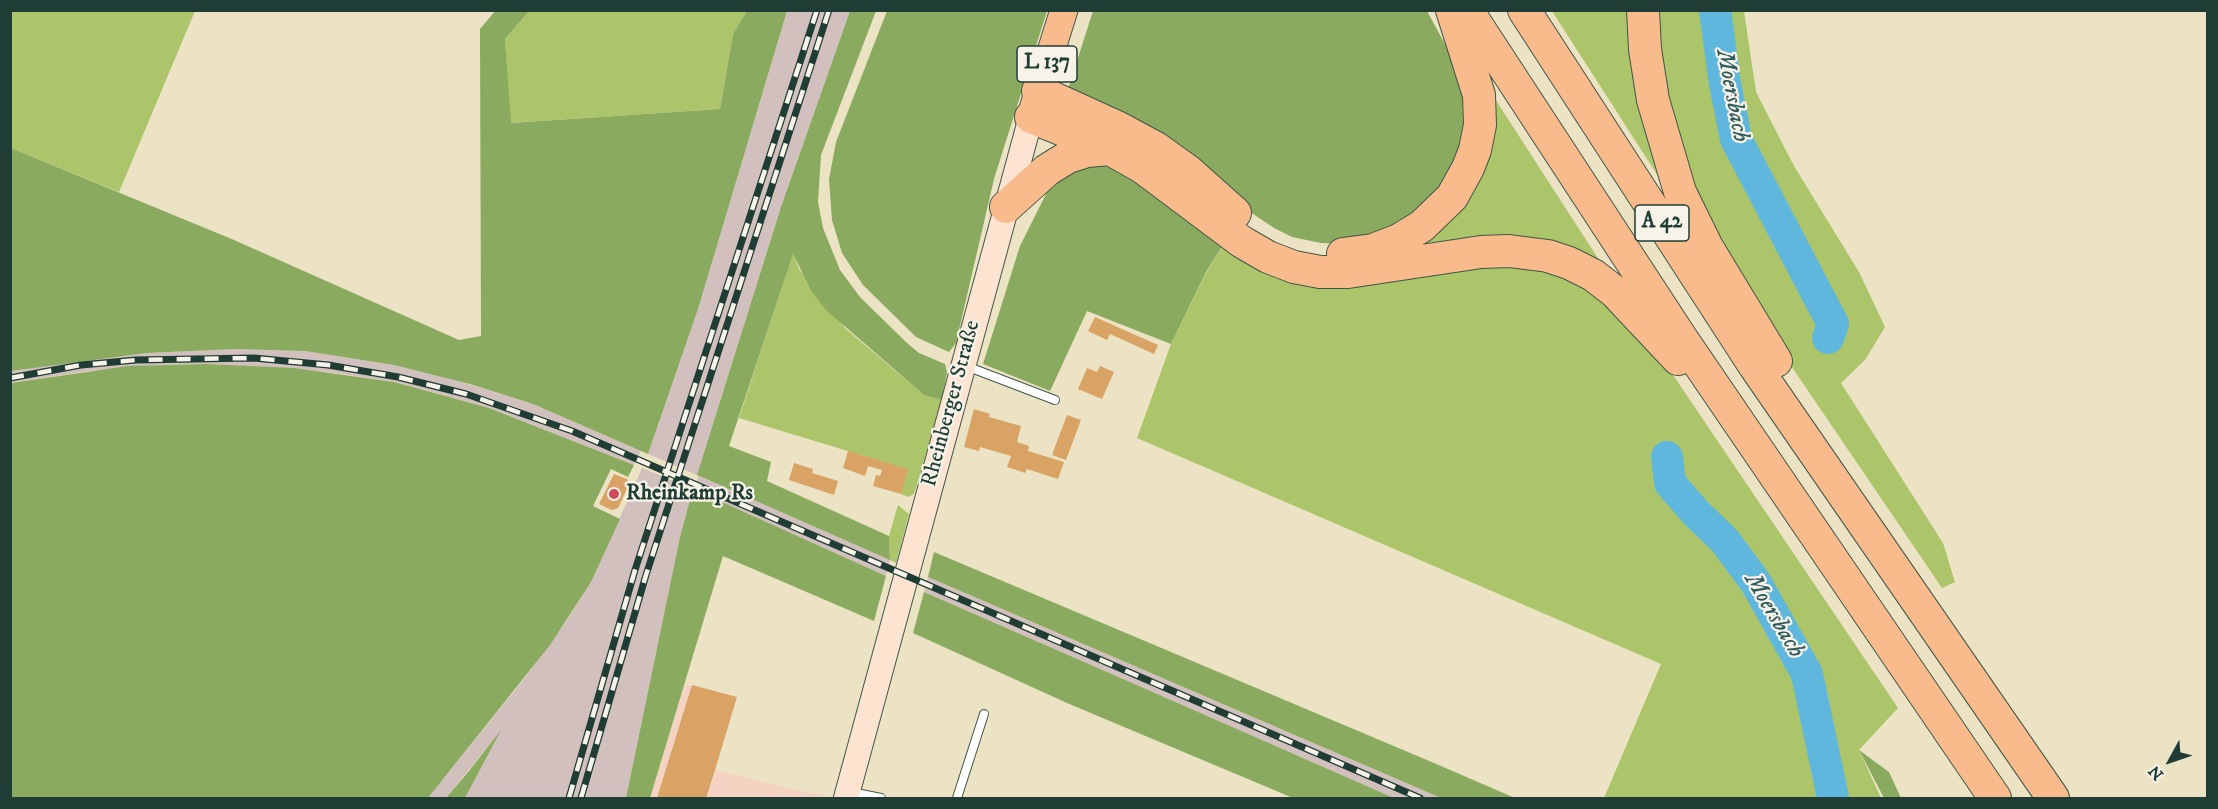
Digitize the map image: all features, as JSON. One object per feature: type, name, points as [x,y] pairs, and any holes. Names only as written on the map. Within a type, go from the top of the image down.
[{"type":"highway","points":[[1034,104],[1119,128],[1156,148],[1188,171],[1251,226],[1277,241],[1323,254],[1350,254],[1374,250],[1399,240],[1437,213],[1452,197],[1475,150],[1480,125],[1479,95],[1452,10]]},
{"type":"highway","name":"A 42","points":[[1467,10],[1723,400],[1995,798]]},
{"type":"highway","name":"A 42","points":[[1524,10],[1802,435],[2053,798]]},
{"type":"highway","points":[[1643,10],[1653,100],[1680,192],[1707,247],[1775,358],[1802,435]]},
{"type":"highway","points":[[1034,104],[1164,182],[1242,242],[1268,257],[1294,267],[1320,272],[1348,272],[1481,252],[1509,251],[1548,256],[1569,263],[1593,275],[1615,292],[1664,347],[1723,400]]},
{"type":"highway","points":[[1006,207],[1047,170],[1068,157],[1087,151],[1110,150]]},
{"type":"main road","name":"Rheinberger Straße","points":[[847,795],[1034,104],[1064,10]]},
{"type":"lane","points":[[963,366],[981,370],[1055,399]]},
{"type":"lane","points":[[957,798],[984,714]]},
{"type":"lane","points":[[847,795],[864,793],[881,798]]},
{"type":"shaded area","points":[[787,11],[850,11],[781,207],[697,475],[648,454],[698,309]]},
{"type":"shaded area","points":[[236,349],[305,351],[394,365],[442,376],[533,404],[641,451],[634,465],[489,408],[394,382],[328,372],[206,364],[161,365],[89,371],[11,383],[11,371],[146,353]]},
{"type":"shaded area","points":[[642,468],[693,489],[699,476],[890,560],[886,576],[693,490],[680,537],[626,798],[465,798],[498,734],[446,798],[428,798],[528,674],[567,620],[591,582]]},
{"type":"shaded area","points":[[928,577],[1441,798],[1394,798],[924,592]]},
{"type":"shaded area","points":[[685,684],[737,697],[715,770],[815,794],[823,793],[822,798],[650,798]]},
{"type":"green space","points":[[496,10],[529,11],[505,39],[511,123],[720,109],[733,34],[747,11],[787,11],[698,309],[648,454],[533,404],[470,384],[394,365],[305,351],[236,349],[146,353],[11,371],[11,148],[234,240],[459,340],[481,336],[480,29]]},
{"type":"green space","points":[[10,11],[195,11],[119,192],[11,148]]},
{"type":"green space","points":[[529,11],[747,11],[733,34],[720,109],[510,123],[505,39]]},
{"type":"green space","points":[[850,11],[876,11],[821,155],[818,202],[823,228],[840,270],[860,297],[919,353],[945,364],[947,372],[942,400],[924,395],[826,310],[812,292],[793,254],[729,446],[771,462],[767,481],[889,536],[890,560],[697,475],[781,207]]},
{"type":"green space","points":[[887,11],[1047,11],[994,179],[956,343],[949,352],[916,337],[863,285],[842,253],[832,220],[829,179],[836,142]]},
{"type":"green space","points":[[1093,11],[1427,11],[1452,57],[1463,85],[1468,116],[1460,165],[1414,218],[1348,244],[1321,243],[1292,237],[1274,228],[1068,89]]},
{"type":"green space","points":[[1552,11],[1636,11],[1665,187]]},
{"type":"green space","points":[[1654,11],[1744,11],[1756,92],[1794,166],[1859,272],[1885,327],[1865,360],[1841,383],[1943,543],[1955,582],[1942,588],[1781,351],[1718,249],[1678,152],[1661,87]]},
{"type":"green space","points":[[1486,85],[1612,280],[1559,255],[1335,262]]},
{"type":"green space","points":[[1099,163],[1129,172],[1223,245],[1206,272],[1171,344],[1087,311],[1050,391],[983,364],[1020,246],[1051,184],[1067,170]]},
{"type":"green space","points":[[1223,245],[1290,279],[1495,264],[1549,269],[1609,300],[1669,369],[1898,708],[1859,750],[1881,798],[1604,798],[1661,664],[1137,438],[1171,344],[1205,275]]},
{"type":"green space","points":[[793,253],[799,269],[846,329],[924,395],[942,400],[914,494],[908,497],[901,494],[907,469],[739,418]]},
{"type":"green space","points":[[206,364],[294,368],[394,382],[489,408],[634,465],[628,477],[611,469],[593,506],[620,519],[591,582],[550,645],[428,798],[11,798],[11,383],[128,366]]},
{"type":"green space","points":[[693,489],[886,576],[874,621],[723,556],[650,798],[626,798],[680,537]]},
{"type":"green space","points":[[898,505],[909,514],[896,563],[890,560],[889,536]]},
{"type":"green space","points":[[934,552],[1515,798],[1441,798],[928,577]]},
{"type":"green space","points":[[924,592],[1394,798],[1293,798],[1067,703],[913,633]]},
{"type":"green space","points":[[501,730],[465,798],[446,798],[469,771]]},
{"type":"green space","points":[[1859,750],[1889,772],[1901,798],[1884,798]]},
{"type":"building","points":[[1095,317],[1158,345],[1154,354],[1110,334],[1107,340],[1088,331]]},
{"type":"building","points":[[1100,366],[1114,372],[1102,399],[1078,389],[1087,368],[1097,372]]},
{"type":"building","points":[[974,409],[990,414],[989,417],[1021,426],[1017,442],[1029,446],[1028,451],[1064,462],[1058,479],[1027,469],[1025,473],[1007,467],[1011,456],[980,447],[979,451],[964,447]]},
{"type":"building","points":[[1067,415],[1081,420],[1066,460],[1052,455]]},
{"type":"building","points":[[848,451],[908,469],[901,494],[873,486],[876,475],[880,476],[882,470],[868,466],[865,476],[843,468]]},
{"type":"building","points":[[794,463],[813,469],[812,473],[838,481],[834,495],[789,480]]},
{"type":"building","name":"Rheinkamp Rs","points":[[614,474],[627,479],[629,485],[618,508],[612,510],[599,504]]},
{"type":"building","points":[[692,685],[737,697],[715,770],[706,798],[657,798]]},
{"type":"waterway","name":"Moersbach","points":[[1715,10],[1725,84],[1736,139],[1833,324],[1828,338]]},
{"type":"waterway","name":"Moersbach","points":[[1667,457],[1670,483],[1695,512],[1725,541],[1756,583],[1807,674],[1833,798]]},
{"type":"railway","points":[[569,798],[635,570],[817,10]]},
{"type":"railway","points":[[581,798],[646,575],[829,10]]},
{"type":"railway","points":[[10,378],[81,365],[136,360],[254,358],[328,365],[398,377],[466,394],[572,431],[1420,798]]},
{"type":"place","name":"Rheinkamp Rs","points":[[614,494]]}]
